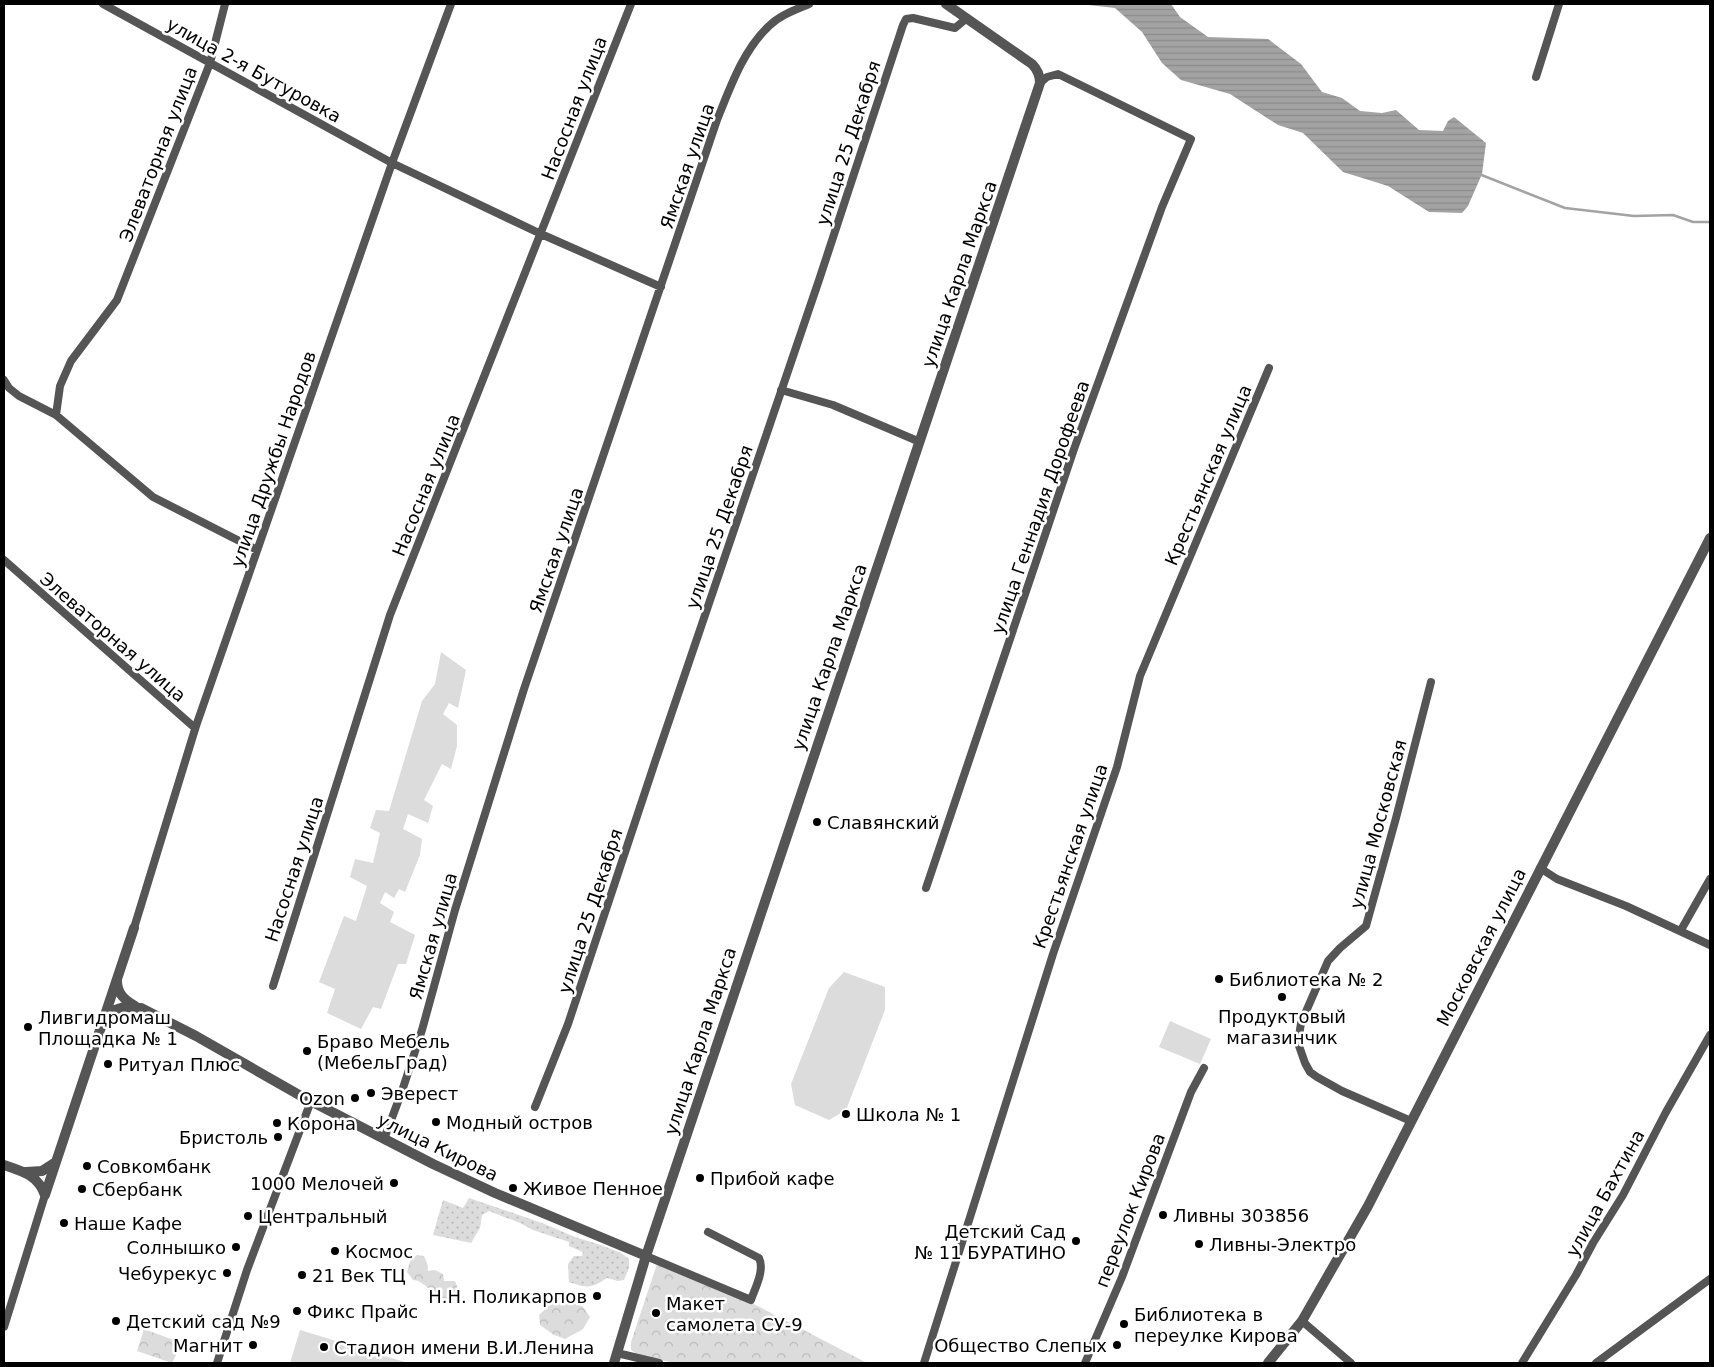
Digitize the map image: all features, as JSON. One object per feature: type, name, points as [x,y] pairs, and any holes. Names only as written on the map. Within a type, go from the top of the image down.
[{"type":"street","name":"улица 2-я Бутуровка","points":[[102,4],[392,162],[541,234],[661,287]]},
{"type":"street","name":"Элеваторная улица","points":[[56,415],[60,386],[66,371],[76,353],[117,300],[210,63],[225,4]]},
{"type":"street","name":"улица Дружбы Народов","points":[[134,928],[195,728],[392,162],[451,4]]},
{"type":"street","name":"Насосная улица","points":[[273,986],[390,615],[631,4]]},
{"type":"street","name":"Ямская улица","points":[[384,1139],[422,1030],[455,910],[524,689],[717,120],[734,79],[756,40],[768,26],[784,15],[809,4]]},
{"type":"street","points":[[946,4],[1032,64],[1040,77],[1040,83]]},
{"type":"street","points":[[1536,77],[1559,4]]},
{"type":"street","name":"улица 25 Декабря","points":[[535,1107],[568,1024],[904,22],[906,19],[913,18],[955,28],[967,18]]},
{"type":"street","name":"улица Геннадия Дорофеева","points":[[926,888],[1074,448],[1162,208],[1190,140],[1058,74],[1047,77],[1040,83]]},
{"type":"street","name":"улица Карла Маркса","points":[[616,1358],[646,1256],[1040,83]]},
{"type":"street","name":"Крестьянская улица","points":[[924,1363],[1053,954],[1117,767],[1140,676],[1269,368]]},
{"type":"street","points":[[4,380],[9,388],[19,396],[56,415],[153,497],[257,550]]},
{"type":"street","points":[[781,390],[833,405],[920,442]]},
{"type":"street","name":"Московская улица","points":[[1268,1363],[1302,1321],[1368,1206],[1710,538]]},
{"type":"street","name":"Элеваторная улица","points":[[4,560],[195,728]]},
{"type":"street","name":"улица Московская","points":[[1411,1121],[1317,1078],[1310,1072],[1305,1063],[1298,1043],[1301,1023],[1328,961],[1366,926],[1431,682]]},
{"type":"street","points":[[1540,868],[1557,879],[1626,906],[1710,945]]},
{"type":"street","points":[[1681,930],[1710,879]]},
{"type":"street","points":[[4,1327],[45,1195],[134,928]]},
{"type":"street","name":"улица Кирова","points":[[117,980],[117,988],[120,994],[128,1002],[196,1036],[311,1101],[495,1193],[646,1256]]},
{"type":"street","points":[[106,1012],[124,1007],[141,1008]]},
{"type":"street","name":"улица Бахтина","points":[[1522,1363],[1576,1275],[1710,1035]]},
{"type":"street","name":"переулок Кирова","points":[[1085,1363],[1122,1277],[1191,1092],[1204,1068]]},
{"type":"street","points":[[217,1363],[246,1270],[311,1101]]},
{"type":"street","points":[[26,1172],[42,1171],[56,1162]]},
{"type":"street","points":[[4,1165],[26,1172],[38,1181],[45,1195]]},
{"type":"street","points":[[646,1256],[751,1300],[760,1274],[762,1263],[759,1258],[708,1232]]},
{"type":"street","points":[[1596,1363],[1710,1279]]},
{"type":"street","points":[[1302,1321],[1351,1363]]},
{"type":"street","points":[[616,1358],[659,1363]]},
{"type":"green space","points":[[441,652],[466,670],[458,708],[449,703],[443,714],[457,725],[457,746],[451,769],[442,764],[424,800],[433,806],[428,823],[408,814],[403,829],[422,839],[420,855],[405,892],[399,889],[394,898],[385,892],[380,903],[394,912],[390,922],[415,935],[406,964],[398,964],[381,1009],[373,1007],[361,1029],[327,1013],[335,989],[319,982],[344,916],[356,921],[367,886],[350,877],[355,859],[373,863],[380,833],[370,828],[376,810],[389,811],[422,701],[435,684]]},
{"type":"green space","points":[[844,972],[885,987],[885,1010],[846,1110],[829,1120],[795,1105],[791,1084],[829,988]]},
{"type":"green space","points":[[1170,1021],[1211,1039],[1200,1064],[1159,1047]]},
{"type":"green space","points":[[469,1198],[621,1253],[629,1259],[629,1268],[624,1280],[618,1281],[607,1278],[592,1286],[569,1282],[568,1264],[574,1256],[582,1256],[583,1252],[569,1246],[569,1242],[533,1230],[489,1211],[482,1215],[480,1228],[471,1243],[433,1235],[443,1200],[463,1208]]},
{"type":"green space","points":[[417,1255],[424,1256],[428,1271],[435,1270],[443,1274],[444,1281],[455,1281],[458,1289],[452,1298],[444,1301],[422,1283],[413,1280],[407,1272],[410,1261]]},
{"type":"green space","points":[[657,1264],[750,1302],[867,1363],[675,1363],[638,1355],[631,1350],[631,1342]]},
{"type":"green space","points":[[556,1299],[577,1302],[590,1317],[583,1329],[565,1339],[554,1335],[540,1325],[539,1315]]},
{"type":"green space","points":[[144,1329],[182,1343],[172,1363],[137,1351]]},
{"type":"green space","name":"Стадион имени В.И.Ленина","points":[[300,1330],[408,1363],[290,1363]]},
{"type":"shaded area","points":[[1079,4],[1171,4],[1180,17],[1208,37],[1268,39],[1301,64],[1322,92],[1342,98],[1360,111],[1382,113],[1396,110],[1419,130],[1443,131],[1448,121],[1454,117],[1486,143],[1482,174],[1468,206],[1462,213],[1429,212],[1388,186],[1343,172],[1303,133],[1278,125],[1230,94],[1181,80],[1162,63],[1142,32],[1115,8]]},
{"type":"waterway","points":[[1479,174],[1565,208],[1634,216],[1673,215],[1693,222],[1710,222]]},
{"type":"place","name":"Славянский","points":[[817,822]]},
{"type":"place","name":"Библиотека № 2","points":[[1219,979]]},
{"type":"place","name":"Продуктовый магазинчик","points":[[1282,997]]},
{"type":"place","name":"Ливгидромаш Площадка № 1","points":[[28,1027]]},
{"type":"place","name":"Браво Мебель (МебельГрад)","points":[[307,1051]]},
{"type":"place","name":"Ритуал Плюс","points":[[108,1064]]},
{"type":"place","name":"Эверест","points":[[371,1093]]},
{"type":"place","name":"Ozon","points":[[355,1098]]},
{"type":"place","name":"Школа № 1","points":[[846,1114]]},
{"type":"place","name":"Модный остров","points":[[436,1122]]},
{"type":"place","name":"Корона","points":[[277,1123]]},
{"type":"place","name":"Бристоль","points":[[278,1137]]},
{"type":"place","name":"Совкомбанк","points":[[87,1166]]},
{"type":"place","name":"Прибой кафе","points":[[700,1178]]},
{"type":"place","name":"1000 Мелочей","points":[[394,1183]]},
{"type":"place","name":"Живое Пенное","points":[[513,1188]]},
{"type":"place","name":"Сбербанк","points":[[82,1189]]},
{"type":"place","name":"Ливны 303856","points":[[1163,1215]]},
{"type":"place","name":"Центральный","points":[[248,1216]]},
{"type":"place","name":"Наше Кафе","points":[[64,1223]]},
{"type":"place","name":"Детский Сад № 11 БУРАТИНО","points":[[1076,1241]]},
{"type":"place","name":"Ливны-Электро","points":[[1199,1244]]},
{"type":"place","name":"Солнышко","points":[[236,1247]]},
{"type":"place","name":"Космос","points":[[335,1251]]},
{"type":"place","name":"Чебурекус","points":[[227,1273]]},
{"type":"place","name":"21 Век ТЦ","points":[[302,1275]]},
{"type":"place","name":"Н.Н. Поликарпов","points":[[597,1296]]},
{"type":"place","name":"Фикс Прайс","points":[[297,1311]]},
{"type":"place","name":"Макет самолета СУ-9","points":[[656,1313]]},
{"type":"place","name":"Детский сад №9","points":[[116,1321]]},
{"type":"place","name":"Библиотека в переулке Кирова","points":[[1124,1324]]},
{"type":"place","name":"Магнит","points":[[253,1345]]},
{"type":"place","name":"Общество Слепых","points":[[1117,1345]]},
{"type":"place","name":"Стадион имени В.И.Ленина","points":[[324,1347]]}]
